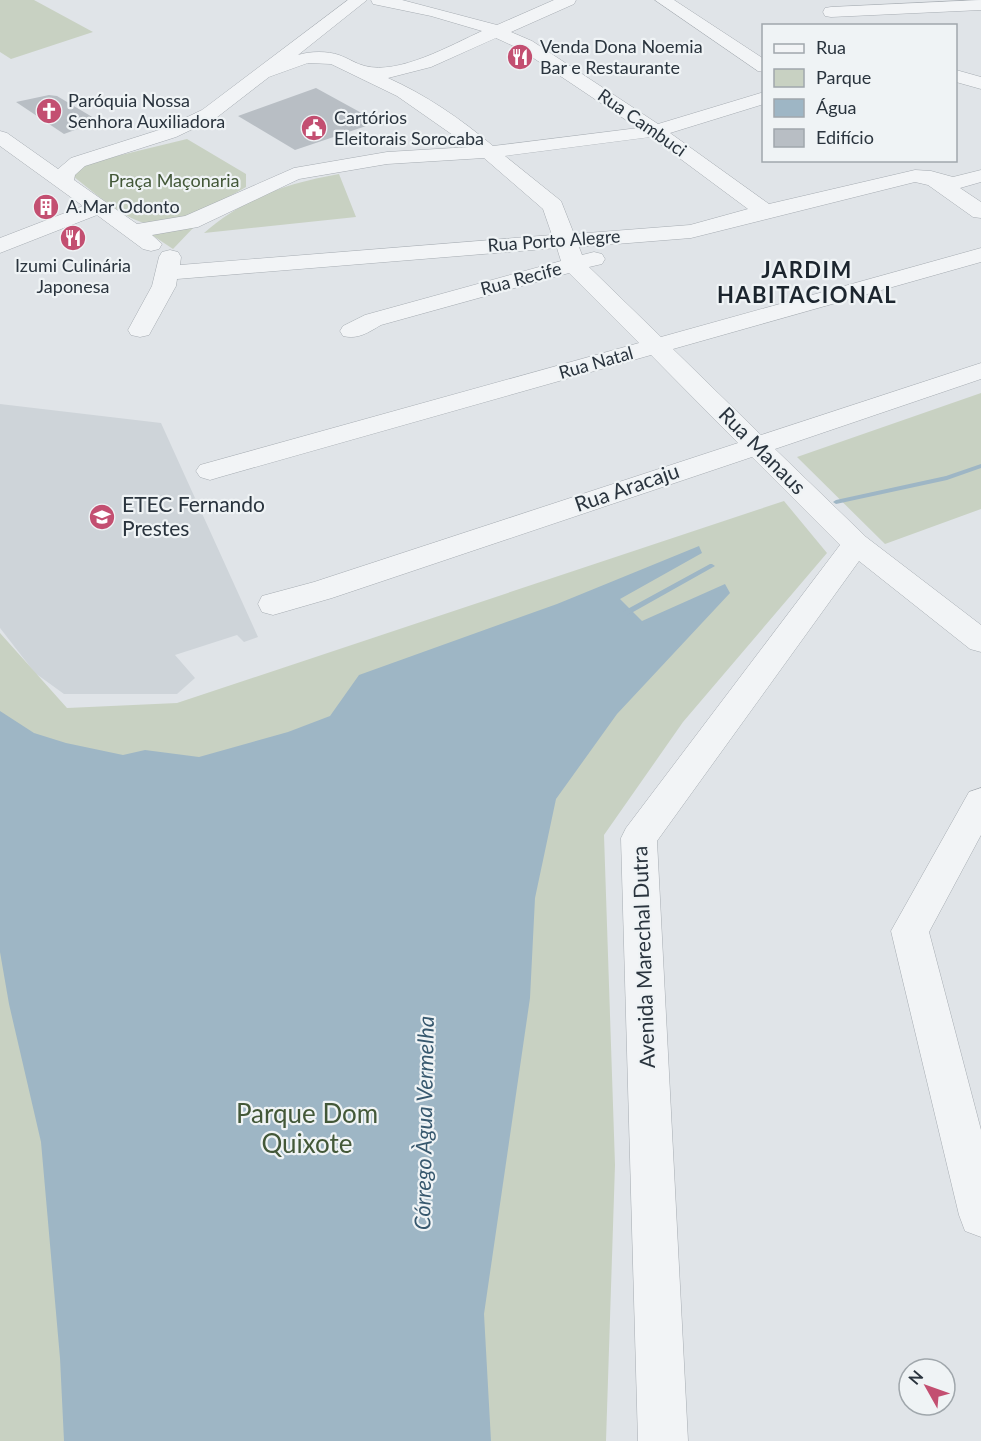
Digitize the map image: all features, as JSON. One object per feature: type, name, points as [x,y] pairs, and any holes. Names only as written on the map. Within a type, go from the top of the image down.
[{"type":"street","points":[[63,181],[65,173],[78,162],[151,139],[201,119],[231,99],[358,0]]},
{"type":"street","name":"Rua Cambuci","points":[[379,0],[435,12],[498,31],[526,45],[655,131],[765,211]]},
{"type":"street","points":[[366,72],[385,74],[425,63],[568,0]]},
{"type":"street","points":[[663,0],[762,66]]},
{"type":"street","points":[[816,4],[852,24]]},
{"type":"street","points":[[831,12],[981,5]]},
{"type":"street","name":"Rua Manaus","points":[[295,48],[334,59],[366,72],[404,92],[464,131],[553,206],[574,265],[856,544],[981,642]]},
{"type":"street","points":[[263,73],[306,58],[334,59]]},
{"type":"street","points":[[404,92],[403,81],[425,63]]},
{"type":"street","points":[[958,66],[981,83]]},
{"type":"street","points":[[133,231],[190,222],[294,174],[387,158],[489,152],[655,131],[762,99]]},
{"type":"street","points":[[442,153],[460,141],[464,131]]},
{"type":"street","points":[[9,147],[65,155],[117,148]]},
{"type":"street","points":[[9,147],[63,181],[133,231],[168,265]]},
{"type":"street","points":[[909,162],[981,212]]},
{"type":"street","name":"Rua Porto Alegre","points":[[168,265],[691,231],[915,176],[953,183],[981,176]]},
{"type":"street","points":[[0,246],[99,207]]},
{"type":"street","points":[[140,330],[164,286],[168,265],[219,210]]},
{"type":"street","name":"Rua Recife","points":[[352,331],[373,320],[691,231]]},
{"type":"street","name":"Rua Natal","points":[[210,471],[981,255]]},
{"type":"street","name":"Rua Aracaju","points":[[273,604],[321,591],[981,371]]},
{"type":"street","name":"Avenida Marechal Dutra","points":[[663,1441],[639,838],[856,544]]},
{"type":"street","points":[[981,802],[910,931],[981,1215]]},
{"type":"shaded area","name":"ETEC Fernando Prestes","points":[[0,404],[161,423],[258,637],[244,642],[237,635],[175,655],[195,678],[177,694],[64,694],[35,673],[0,628]]},
{"type":"green space","points":[[0,0],[34,0],[93,32],[11,59],[0,52]]},
{"type":"green space","name":"Praça Maçonaria","points":[[187,139],[246,174],[246,187],[186,217],[161,224],[150,224],[130,218],[120,212],[74,177],[79,168],[88,163]]},
{"type":"green space","points":[[339,174],[356,217],[204,233],[235,210],[267,194],[302,182]]},
{"type":"green space","points":[[195,226],[173,249],[149,233]]},
{"type":"green space","points":[[981,393],[981,509],[885,544],[797,457]]},
{"type":"green space","name":"Parque Dom Quixote","points":[[784,501],[827,553],[683,722],[604,835],[615,1165],[606,1441],[0,1441],[0,633],[67,708],[177,703]]},
{"type":"water","name":"Parque Dom Quixote","points":[[699,546],[702,553],[620,599],[642,621],[725,584],[730,593],[617,714],[556,799],[535,898],[530,998],[484,1314],[491,1441],[64,1441],[60,1358],[41,1142],[9,1004],[0,952],[0,711],[34,733],[66,743],[123,755],[145,750],[199,757],[288,732],[330,716],[359,675],[557,604]]},
{"type":"building","points":[[316,88],[378,122],[295,150],[238,116]]},
{"type":"building","name":"Paróquia Nossa Senhora Auxiliadora","points":[[49,95],[57,96],[99,121],[64,134],[16,102]]},
{"type":"waterway","name":"Córrego Àgua Vermelha","points":[[836,502],[947,478],[981,466]]},
{"type":"waterway","name":"Córrego Àgua Vermelha","points":[[624,614],[712,566]]},
{"type":"place","name":"Venda Dona Noemia Bar e Restaurante","points":[[520,57]]},
{"type":"place","name":"Paróquia Nossa Senhora Auxiliadora","points":[[49,111]]},
{"type":"place","name":"Cartórios Eleitorais Sorocaba","points":[[314,128]]},
{"type":"place","name":"A.Mar Odonto","points":[[46,207]]},
{"type":"place","name":"Izumi Culinária Japonesa","points":[[73,238]]},
{"type":"place","name":"ETEC Fernando Prestes","points":[[102,517]]},
{"type":"district","name":"JARDIM HABITACIONAL","points":[[807,282]]}]
